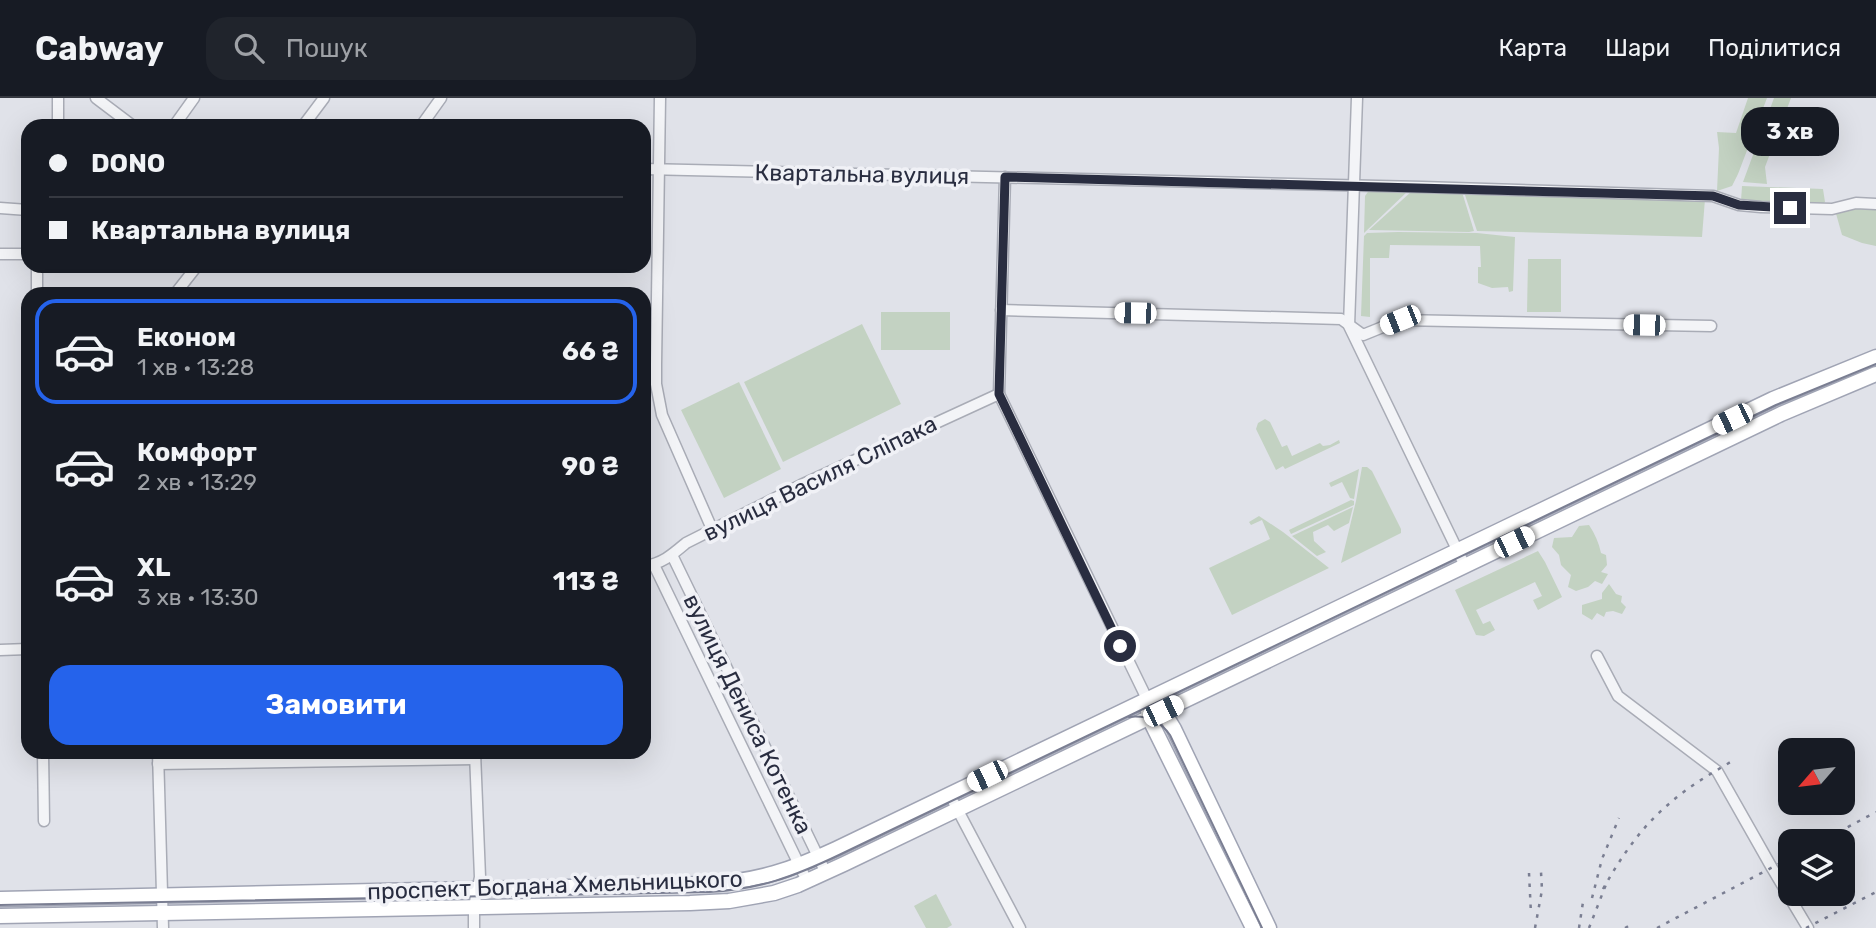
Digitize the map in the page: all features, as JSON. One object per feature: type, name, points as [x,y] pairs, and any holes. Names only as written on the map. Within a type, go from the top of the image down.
[{"type":"main road","name":"проспект Богдана Хмельницького","points":[[0,899],[717,884],[762,877],[818,858],[1799,387],[1876,357]]},
{"type":"main road","name":"проспект Богдана Хмельницького","points":[[0,916],[49,922],[163,913],[729,901],[765,895],[825,873],[1793,408],[1876,374]]},
{"type":"main road","points":[[1277,637],[1285,652]]},
{"type":"main road","points":[[1147,699],[1163,711],[1174,729],[1269,928]]},
{"type":"main road","points":[[1147,699],[1149,718],[1253,928]]},
{"type":"main road","points":[[1198,816],[1212,809]]},
{"type":"street","points":[[58,98],[58,119]]},
{"type":"street","points":[[96,98],[124,119]]},
{"type":"street","points":[[179,119],[194,98]]},
{"type":"street","points":[[308,119],[324,98]]},
{"type":"street","points":[[426,119],[441,98]]},
{"type":"street","points":[[660,98],[656,365],[659,402],[667,428],[712,529]]},
{"type":"street","points":[[1357,98],[1349,326],[1465,566]]},
{"type":"street","name":"Квартальна вулиця","points":[[651,169],[1713,196],[1739,205],[1790,208],[1832,209],[1856,202],[1876,204]]},
{"type":"street","points":[[1005,177],[999,394],[1147,699]]},
{"type":"street","points":[[0,208],[21,210]]},
{"type":"street","points":[[0,254],[21,254]]},
{"type":"street","points":[[180,287],[192,273]]},
{"type":"street","points":[[1001,310],[1340,319],[1363,335],[1400,320],[1711,326]]},
{"type":"street","name":"вулиця Василя Сліпака","points":[[651,565],[712,529],[849,462],[999,394]]},
{"type":"street","points":[[1711,429],[1718,444]]},
{"type":"street","points":[[1527,517],[1535,532]]},
{"type":"street","name":"вулиця Дениса Котенка","points":[[672,555],[825,873]]},
{"type":"street","name":"вулиця Дениса Котенка","points":[[651,570],[807,881]]},
{"type":"street","points":[[0,650],[21,649]]},
{"type":"street","points":[[1597,656],[1618,696],[1717,771],[1808,928]]},
{"type":"street","points":[[43,759],[44,821]]},
{"type":"street","points":[[158,759],[163,928]]},
{"type":"street","points":[[474,928],[474,907],[480,877],[475,759]]},
{"type":"street","points":[[950,794],[1020,928]]},
{"type":"green space","points":[[1748,98],[1767,98],[1732,186],[1717,191],[1717,132],[1736,133]]},
{"type":"green space","points":[[1774,98],[1791,98],[1765,167],[1767,184],[1743,182]]},
{"type":"green space","points":[[1742,186],[1823,189],[1825,202],[1820,206],[1741,201]]},
{"type":"green space","points":[[1370,189],[1409,190],[1364,233],[1365,196]]},
{"type":"green space","points":[[1412,191],[1462,192],[1474,231],[1369,230]]},
{"type":"green space","points":[[1464,192],[1705,199],[1702,237],[1477,231]]},
{"type":"green space","points":[[1876,206],[1876,246],[1842,235],[1835,210]]},
{"type":"green space","points":[[1367,233],[1477,233],[1515,237],[1513,291],[1509,292],[1508,287],[1492,288],[1478,283],[1478,267],[1481,267],[1480,246],[1390,245],[1389,258],[1370,258],[1370,317],[1361,316],[1364,236]]},
{"type":"green space","points":[[1528,259],[1561,259],[1561,312],[1527,312]]},
{"type":"green space","points":[[881,312],[950,312],[950,350],[881,350]]},
{"type":"green space","points":[[862,324],[901,404],[783,462],[744,382]]},
{"type":"green space","points":[[739,382],[781,469],[724,498],[681,410]]},
{"type":"green space","points":[[1265,419],[1270,422],[1282,447],[1287,445],[1292,456],[1320,443],[1323,446],[1330,445],[1339,440],[1340,443],[1285,469],[1283,466],[1276,470],[1256,429],[1258,423]]},
{"type":"green space","points":[[1362,467],[1372,471],[1401,533],[1341,563],[1356,501]]},
{"type":"green space","points":[[1359,469],[1354,499],[1350,498],[1342,482],[1331,487],[1329,483]]},
{"type":"green space","points":[[1351,500],[1354,505],[1291,534],[1289,530]]},
{"type":"green space","points":[[1353,507],[1349,523],[1334,531],[1328,525],[1313,532],[1314,541],[1326,552],[1317,556],[1292,536]]},
{"type":"green space","points":[[1259,516],[1329,568],[1232,615],[1209,568],[1270,539],[1262,520],[1251,525],[1249,522]]},
{"type":"green space","points":[[1589,525],[1601,553],[1606,555],[1607,565],[1601,572],[1608,574],[1602,584],[1595,581],[1576,591],[1568,587],[1571,575],[1561,565],[1559,555],[1552,547],[1554,538],[1572,537],[1579,526]]},
{"type":"green space","points":[[1538,551],[1562,597],[1538,610],[1533,600],[1542,596],[1535,582],[1476,610],[1483,624],[1490,621],[1495,630],[1484,636],[1476,635],[1455,590]]},
{"type":"green space","points":[[1609,584],[1616,594],[1622,596],[1621,602],[1626,607],[1622,614],[1606,612],[1604,617],[1597,613],[1592,620],[1582,614],[1582,605],[1602,599],[1602,593]]},
{"type":"green space","points":[[936,894],[952,925],[947,928],[926,928],[914,906]]},
{"type":"tram line","points":[[0,905],[709,892],[776,881],[839,855],[1776,405],[1876,364]]},
{"type":"tram line","points":[[1129,717],[1152,720],[1170,735],[1262,928]]},
{"type":"railway","points":[[1603,889],[1632,843],[1660,812],[1693,785],[1734,760]]},
{"type":"railway","points":[[1844,829],[1876,812]]},
{"type":"railway","points":[[1592,898],[1602,859],[1619,818]]},
{"type":"railway","points":[[1657,928],[1778,864]]},
{"type":"railway","points":[[1535,928],[1542,890],[1541,872]]},
{"type":"railway","points":[[1529,873],[1531,914]]},
{"type":"railway","points":[[1589,928],[1607,882]]},
{"type":"railway","points":[[1806,928],[1876,892]]},
{"type":"railway","points":[[1579,928],[1583,902]]},
{"type":"railway","points":[[1625,928],[1632,924]]},
{"type":"route","points":[[1120,646],[999,394],[1005,177],[1713,196],[1739,205],[1790,208]]}]
